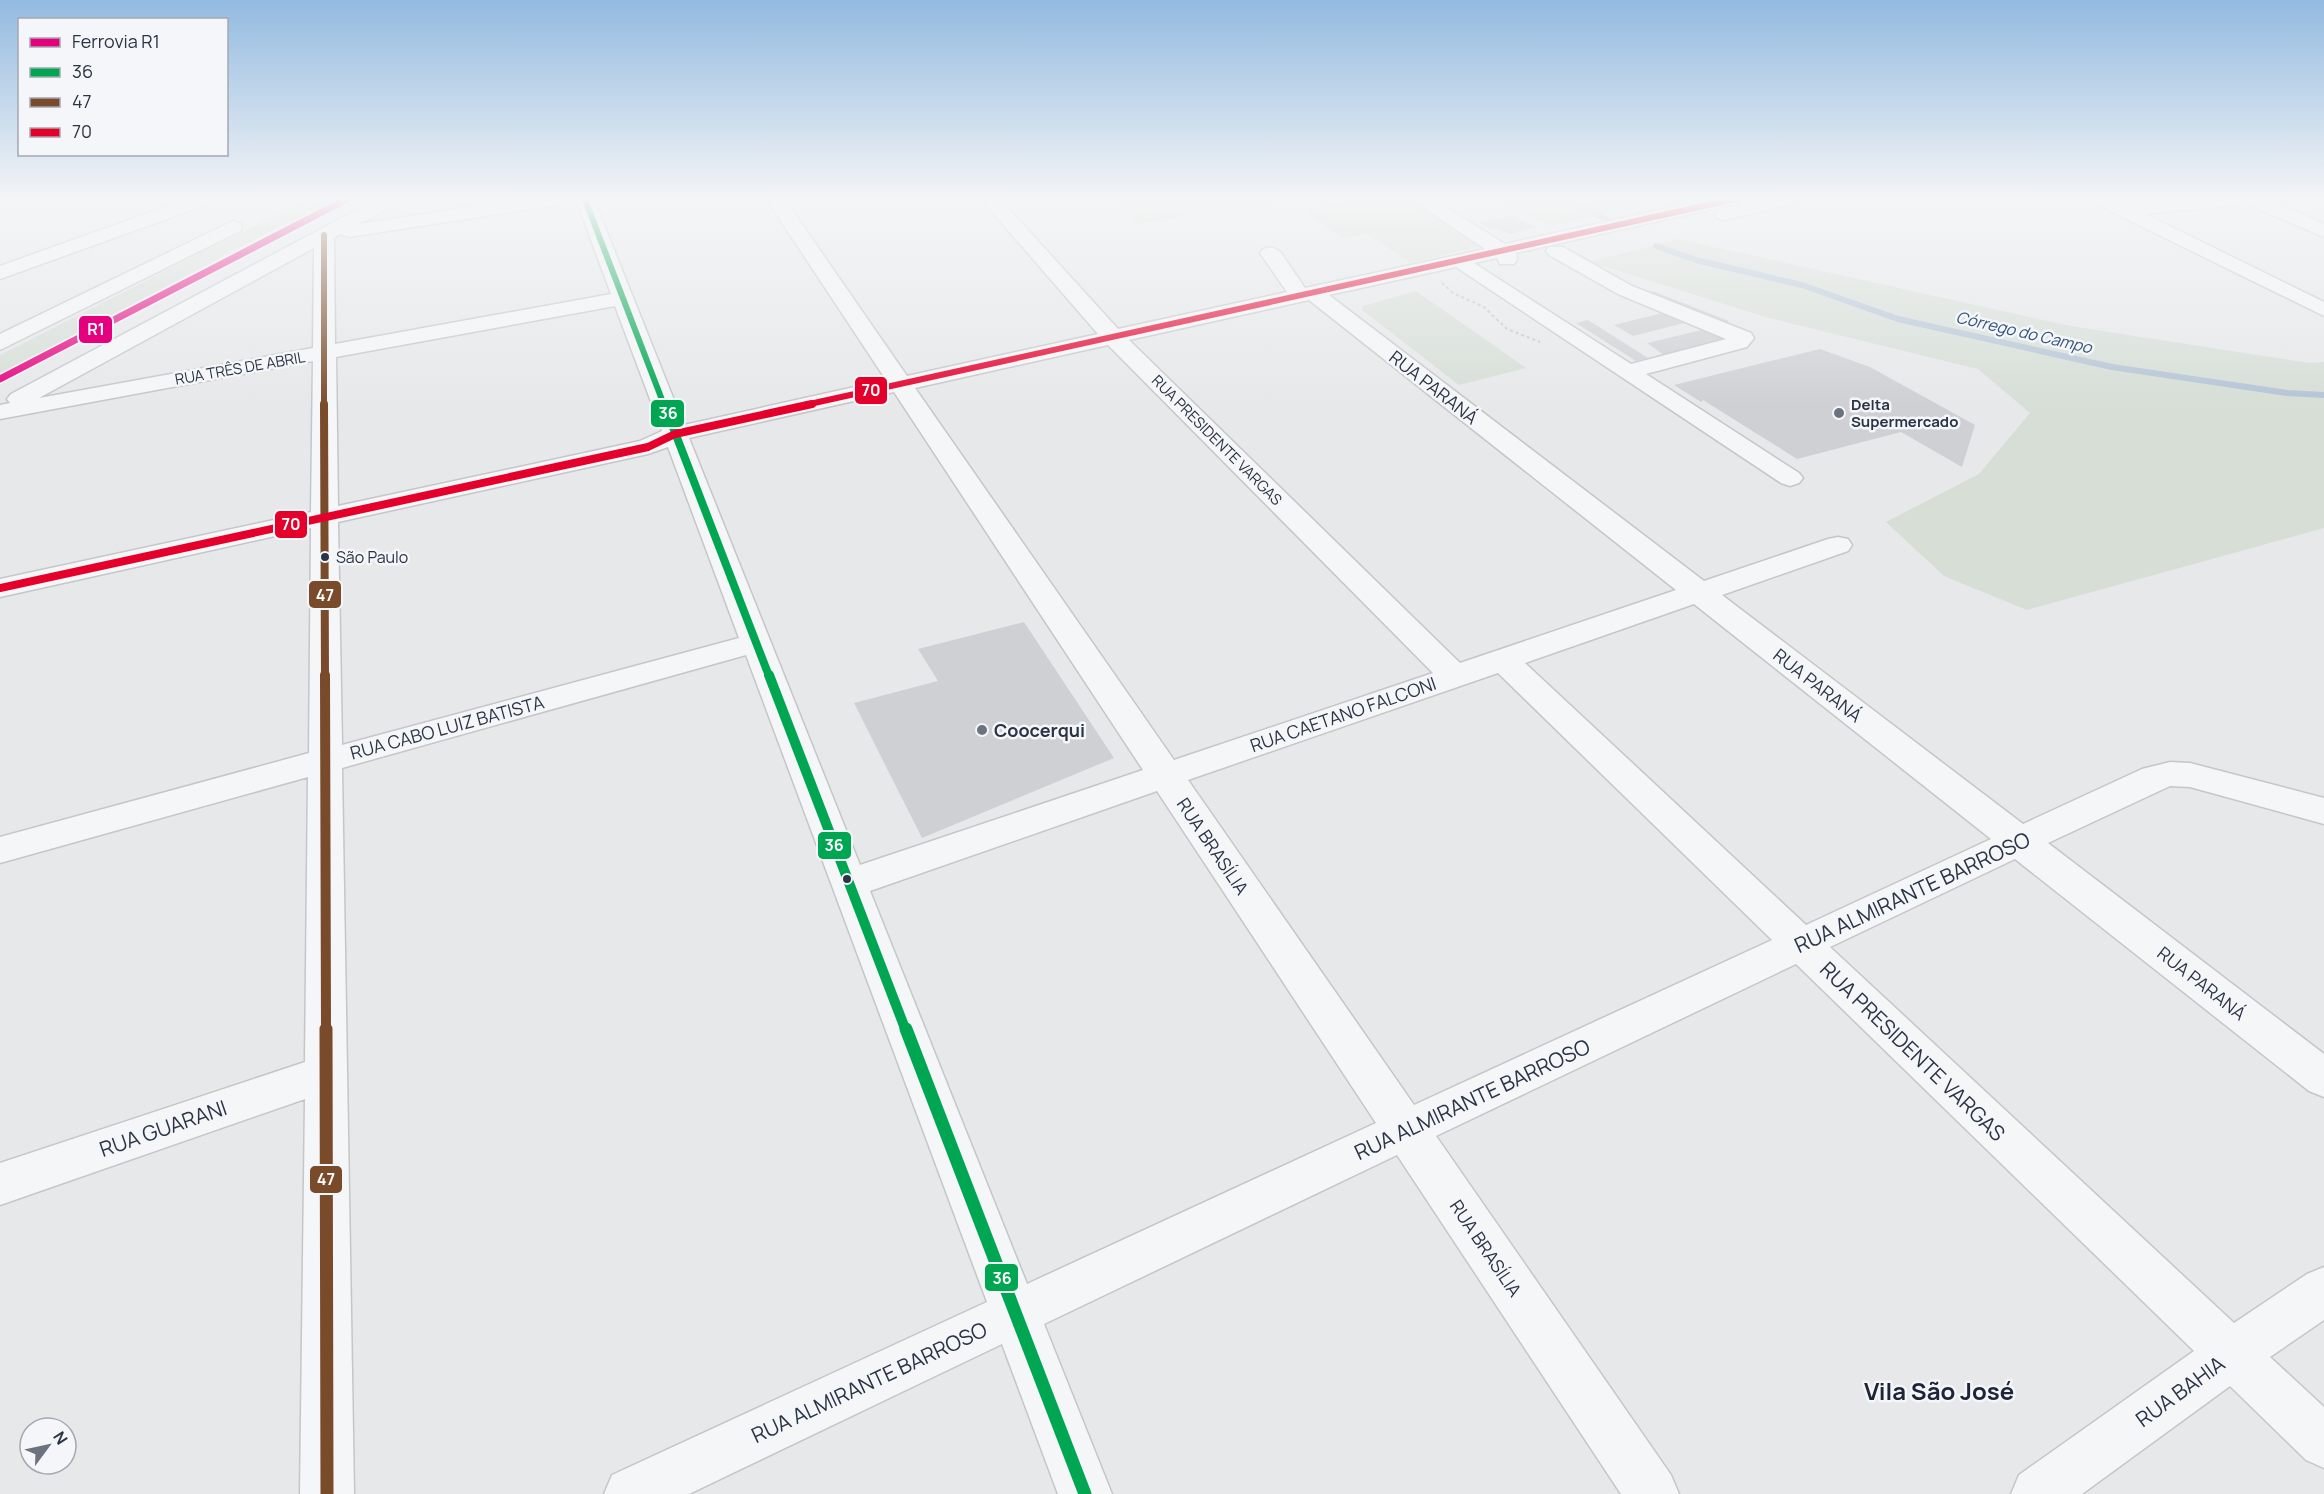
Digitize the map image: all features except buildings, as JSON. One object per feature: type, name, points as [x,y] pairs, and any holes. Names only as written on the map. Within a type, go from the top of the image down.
[{"type":"street","points":[[0,273],[17,267]]},
{"type":"street","points":[[0,343],[151,267]]},
{"type":"street","points":[[0,410],[265,267]]},
{"type":"street","points":[[325,267],[327,1494]]},
{"type":"street","points":[[611,267],[623,298],[668,443],[755,643],[1085,1494]]},
{"type":"street","name":"RUA BRASÍLIA","points":[[821,267],[1653,1494]]},
{"type":"street","name":"RUA PRESIDENTE VARGAS","points":[[1051,267],[1118,342],[1454,676]]},
{"type":"street","name":"RUA PARANÁ","points":[[1280,267],[1281,271],[1312,297],[1699,592],[2324,1078]]},
{"type":"street","points":[[0,588],[668,443],[1312,297],[1457,267]]},
{"type":"street","points":[[1474,267],[1628,372],[1790,478]]},
{"type":"street","points":[[1584,267],[1625,290],[1743,338],[1742,341],[1628,372]]},
{"type":"street","points":[[2238,267],[2324,309]]},
{"type":"street","name":"RUA TRÊS DE ABRIL","points":[[0,410],[623,298]]},
{"type":"street","name":"RUA CAETANO FALCONI","points":[[848,885],[1838,545]]},
{"type":"street","name":"RUA CABO LUIZ BATISTA","points":[[0,850],[755,643]]},
{"type":"street","name":"RUA PRESIDENTE VARGAS","points":[[1503,660],[2324,1442]]},
{"type":"street","name":"RUA ALMIRANTE BARROSO","points":[[631,1494],[2154,778],[2170,774],[2190,775],[2324,811]]},
{"type":"street","name":"RUA GUARANI","points":[[0,1184],[326,1073]]},
{"type":"street","name":"RUA BAHIA","points":[[2038,1494],[2232,1354],[2324,1291]]},
{"type":"shaded area","points":[[174,267],[203,267],[0,374],[0,355]]},
{"type":"shaded area","points":[[1605,267],[1803,267],[2070,326],[2309,363],[2324,362],[2324,528],[2027,610],[1944,576],[1886,522],[1979,474],[2030,413],[1978,369],[1769,318]]},
{"type":"shaded area","points":[[1416,291],[1526,368],[1459,385],[1362,310],[1363,306]]},
{"type":"waterway","name":"Córrego do Campo","points":[[1724,267],[1802,285],[1898,319],[2112,367],[2287,393],[2324,395]]},
{"type":"rail line","name":"R1","points":[[0,379],[217,267]]},
{"type":"transit line","name":"47","points":[[324,267],[327,1494]]},
{"type":"transit line","name":"36","points":[[611,267],[1085,1494]]},
{"type":"transit line","name":"70","points":[[0,588],[648,447],[675,434],[1430,267]]},
{"type":"place","name":"Delta Supermercado","points":[[1839,413]]},
{"type":"place","name":"São Paulo","points":[[325,557]]},
{"type":"place","name":"Coocerqui","points":[[982,730]]},
{"type":"district","name":"Vila São José","points":[[1939,1390]]}]
